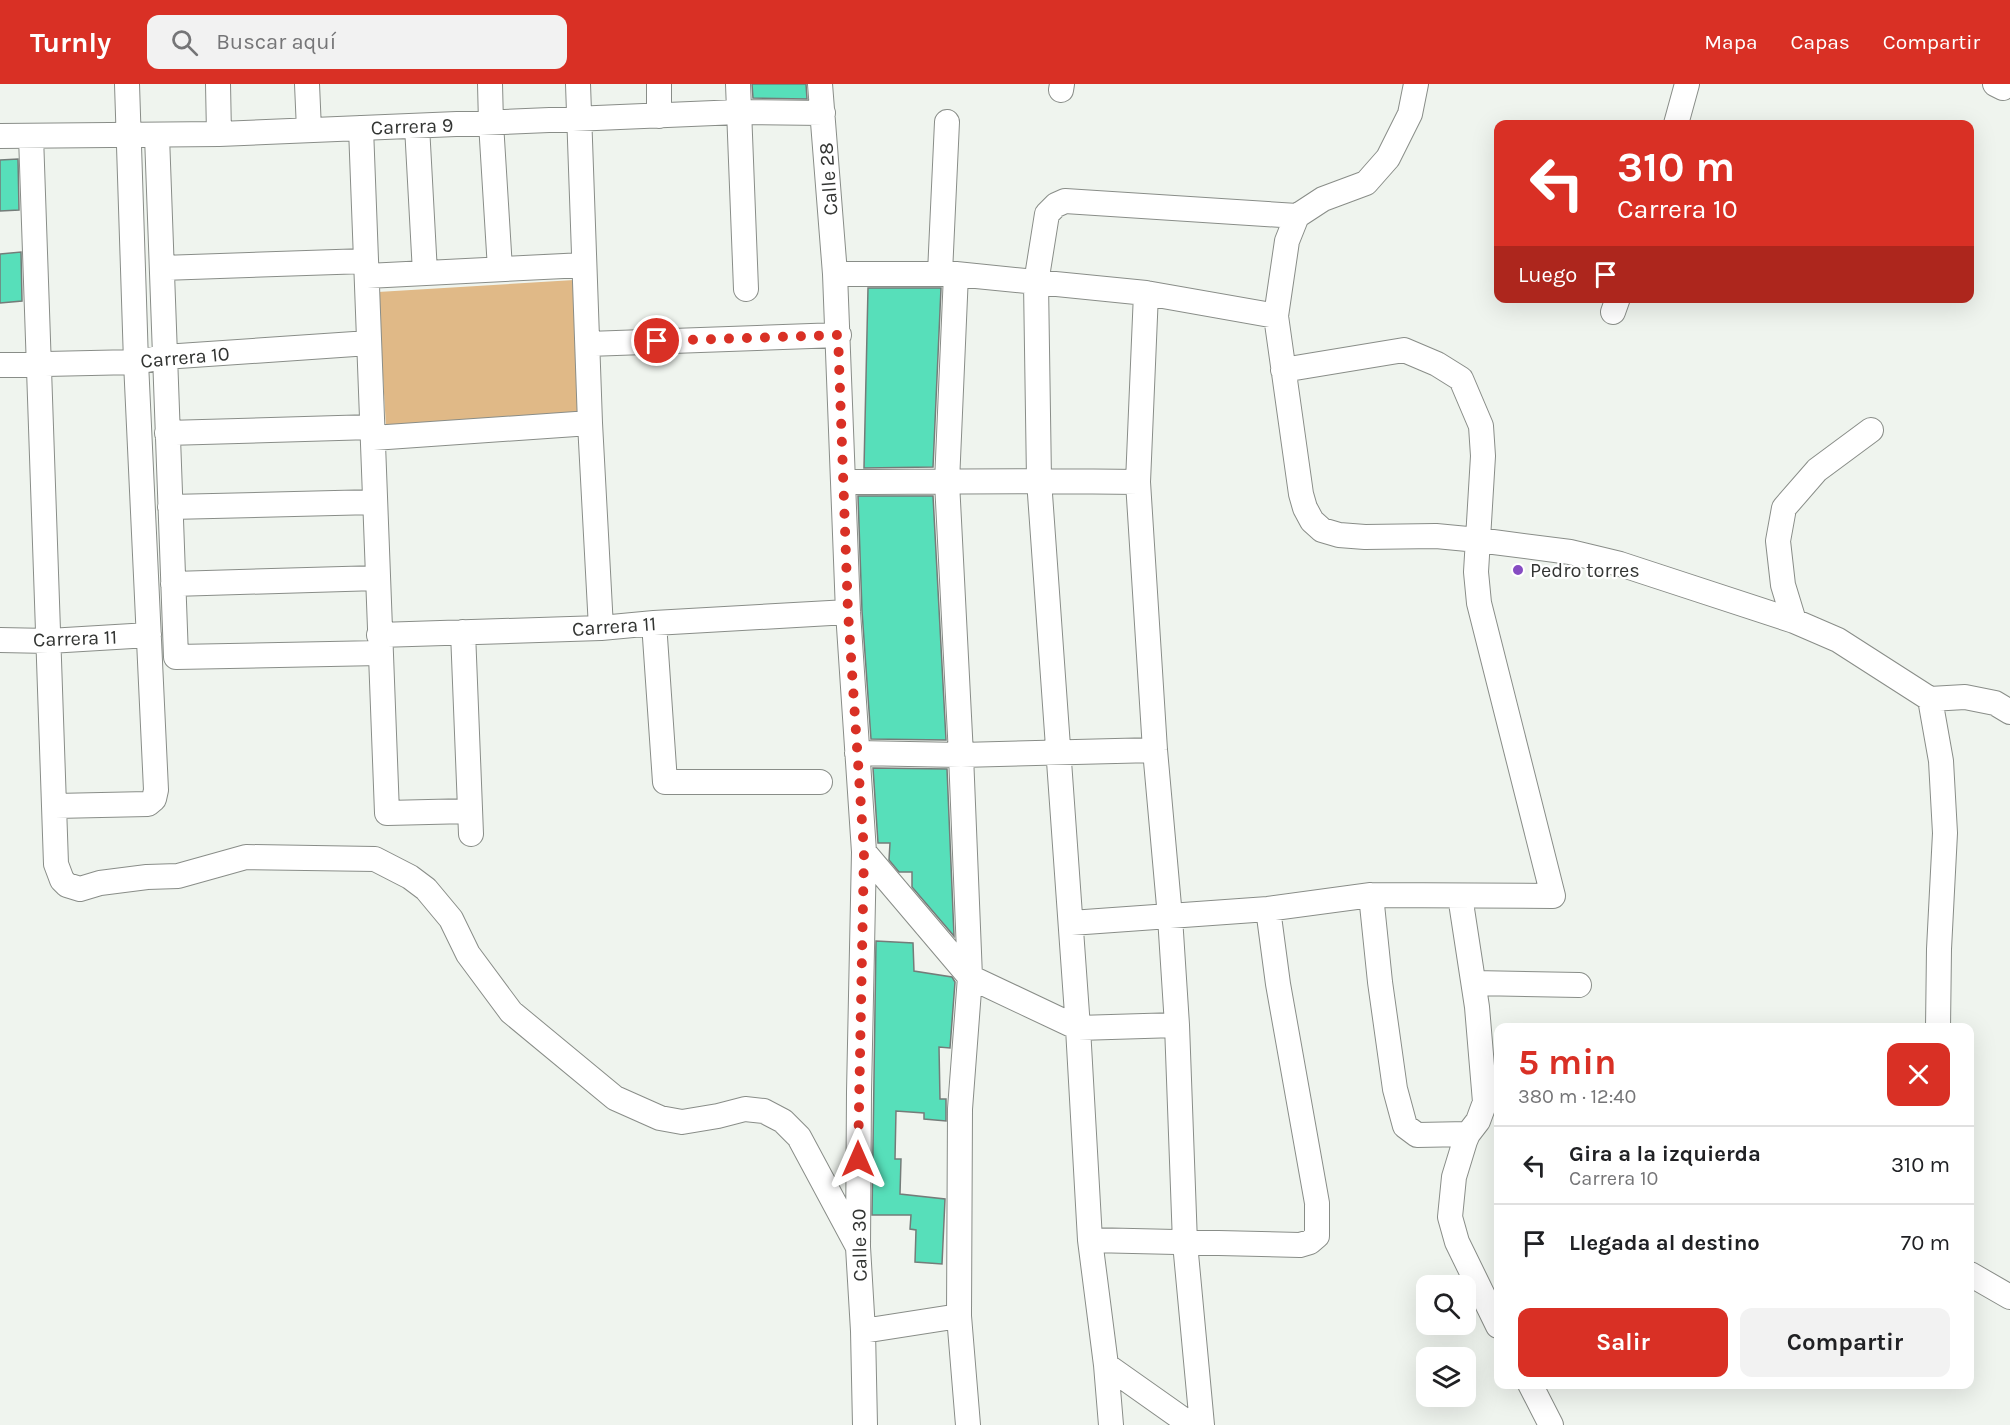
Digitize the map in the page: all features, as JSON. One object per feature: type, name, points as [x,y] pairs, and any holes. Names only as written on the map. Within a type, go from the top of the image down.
[{"type":"street","points":[[55,806],[148,804],[154,799],[156,790],[136,362],[127,84]]},
{"type":"street","points":[[218,84],[219,134]]},
{"type":"street","points":[[307,84],[309,130]]},
{"type":"street","points":[[490,84],[500,269]]},
{"type":"street","points":[[578,84],[590,423],[601,628]]},
{"type":"street","points":[[659,84],[659,116]]},
{"type":"street","points":[[738,84],[746,289]]},
{"type":"street","name":"Calle 28","points":[[820,84],[835,274]]},
{"type":"street","points":[[1416,84],[1410,114],[1388,158],[1366,183],[1323,199],[1297,216],[1287,241],[1276,316],[1301,494],[1312,521],[1322,530],[1339,535],[1436,536],[1478,540],[1558,550],[1620,564],[1794,621],[1838,640],[1930,699],[1965,697],[1995,703],[2010,712]]},
{"type":"street","points":[[1677,120],[1687,84]]},
{"type":"street","name":"Carrera 9","points":[[0,136],[157,136],[738,112],[824,113]]},
{"type":"street","points":[[947,122],[947,483],[970,977],[960,1109],[959,1316],[968,1425]]},
{"type":"street","points":[[417,126],[425,273]]},
{"type":"street","points":[[361,128],[387,813],[470,822],[463,632]]},
{"type":"street","points":[[31,136],[57,869],[62,880],[80,889],[100,883],[178,876],[246,857],[375,859],[393,867],[410,877],[440,903],[456,928],[468,954],[511,1012],[615,1098],[652,1116],[682,1122],[745,1110],[764,1112],[783,1121],[799,1137],[858,1247]]},
{"type":"street","points":[[157,136],[173,585],[378,578]]},
{"type":"street","points":[[1111,1425],[1090,1240],[1071,923],[1039,480],[1036,283],[1047,214],[1056,205],[1065,201],[1297,216]]},
{"type":"street","points":[[162,268],[367,269],[425,273],[584,265]]},
{"type":"street","points":[[835,274],[948,274],[1146,293],[1276,316]]},
{"type":"street","name":"Calle 30","points":[[835,274],[848,612],[864,852],[858,1247],[863,1331],[864,1425]]},
{"type":"street","points":[[1146,293],[1138,482],[1155,750],[1177,1025],[1185,1243],[1202,1425]]},
{"type":"street","points":[[588,344],[838,335]]},
{"type":"street","name":"Carrera 10","points":[[0,365],[136,362],[164,357],[369,343]]},
{"type":"street","points":[[1071,923],[1268,909],[1371,895],[1553,896],[1479,603],[1476,573],[1483,456],[1481,426],[1461,380],[1437,364],[1404,350],[1283,370]]},
{"type":"street","points":[[167,433],[373,432],[590,423]]},
{"type":"street","points":[[1794,621],[1783,585],[1778,541],[1784,508],[1817,470],[1871,430]]},
{"type":"street","points":[[843,482],[947,483],[1039,480],[1138,482]]},
{"type":"street","points":[[170,507],[375,502]]},
{"type":"street","name":"Carrera 11","points":[[173,585],[176,657],[380,644],[463,632],[601,628],[654,622],[848,612]]},
{"type":"street","points":[[654,622],[665,782],[820,782]]},
{"type":"street","name":"Carrera 11","points":[[0,640],[149,635]]},
{"type":"street","points":[[1930,699],[1941,761],[1945,833],[1938,1023]]},
{"type":"street","points":[[857,753],[961,755],[1155,750]]},
{"type":"street","points":[[864,852],[970,977],[1078,1028],[1177,1025]]},
{"type":"street","points":[[1371,895],[1395,1089],[1405,1126],[1417,1135],[1468,1134]]},
{"type":"street","points":[[1460,896],[1474,983],[1485,1102],[1478,1121],[1468,1134],[1454,1177],[1450,1216],[1457,1242],[1494,1318]]},
{"type":"street","points":[[1090,1240],[1300,1245],[1310,1242],[1317,1236],[1317,1203],[1278,984],[1268,909]]},
{"type":"street","points":[[1474,983],[1579,985]]},
{"type":"street","points":[[1974,1276],[2010,1297]]},
{"type":"street","points":[[863,1331],[959,1316]]},
{"type":"street","points":[[1106,1365],[1191,1425]]},
{"type":"street","points":[[1533,1389],[1551,1425]]},
{"type":"shaded area","points":[[574,280],[580,416],[386,427],[378,292]]},
{"type":"building","points":[[752,84],[806,84],[807,99],[753,98]]},
{"type":"building","points":[[18,159],[19,210],[0,211],[0,160]]},
{"type":"building","points":[[21,252],[22,301],[0,303],[0,254]]},
{"type":"building","points":[[868,288],[941,288],[933,467],[864,468]]},
{"type":"building","points":[[858,496],[933,496],[946,740],[871,739],[862,611]]},
{"type":"building","points":[[873,768],[947,769],[954,936],[912,887],[912,872],[899,872],[889,860],[890,843],[878,843]]},
{"type":"building","points":[[876,941],[913,943],[914,971],[952,977],[955,982],[950,1048],[939,1047],[940,1099],[946,1099],[946,1121],[924,1119],[924,1113],[896,1111],[895,1159],[901,1159],[900,1194],[945,1199],[942,1264],[915,1262],[916,1230],[910,1229],[911,1215],[872,1215]]},
{"type":"place","name":"Pedro torres","points":[[1518,570]]},
{"type":"route","points":[[657,341],[838,335],[848,612],[864,852],[858,1159]]}]
